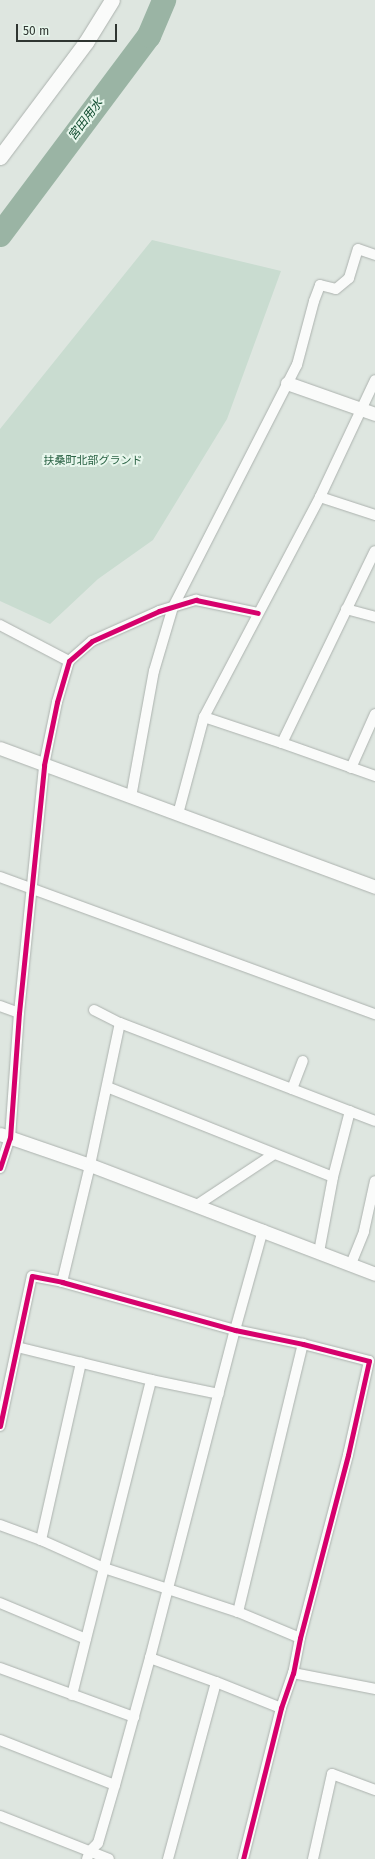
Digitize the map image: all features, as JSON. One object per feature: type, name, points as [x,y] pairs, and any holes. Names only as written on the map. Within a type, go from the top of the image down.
[{"type":"main road","points":[[0,157],[86,42],[112,0]]},
{"type":"street","points":[[131,797],[154,671],[173,607],[297,365],[320,285],[336,289],[349,278],[358,249],[375,255]]},
{"type":"street","points":[[178,814],[204,717],[258,612],[320,497],[375,380]]},
{"type":"street","points":[[287,383],[375,414]]},
{"type":"street","points":[[320,497],[375,515]]},
{"type":"street","points":[[282,743],[375,551]]},
{"type":"street","points":[[0,1168],[5,1136],[33,888],[44,765],[57,702],[69,661],[92,641],[173,607],[196,600],[258,612]]},
{"type":"street","points":[[346,609],[375,617]]},
{"type":"street","points":[[0,625],[69,661]]},
{"type":"street","points":[[351,768],[375,714]]},
{"type":"street","points":[[204,717],[375,776]]},
{"type":"street","points":[[0,748],[375,887]]},
{"type":"street","points":[[0,877],[375,1014]]},
{"type":"street","points":[[0,1006],[19,1013]]},
{"type":"street","points":[[94,1010],[120,1023],[375,1121]]},
{"type":"street","points":[[62,1282],[90,1165],[120,1023]]},
{"type":"street","points":[[292,1089],[303,1061]]},
{"type":"street","points":[[107,1087],[333,1177]]},
{"type":"street","points":[[319,1252],[333,1177],[350,1111]]},
{"type":"street","points":[[5,1136],[90,1165],[375,1274]]},
{"type":"street","points":[[197,1205],[274,1154]]},
{"type":"street","points":[[350,1264],[364,1231],[375,1181]]},
{"type":"street","points":[[88,1855],[98,1843],[115,1785],[150,1658],[235,1330],[263,1230]]},
{"type":"street","points":[[0,1426],[32,1276],[62,1282],[235,1330],[303,1344],[369,1361],[348,1456],[300,1638],[293,1673],[281,1708],[243,1859]]},
{"type":"street","points":[[238,1612],[303,1344]]},
{"type":"street","points":[[17,1347],[151,1380],[219,1394]]},
{"type":"street","points":[[41,1540],[81,1362]]},
{"type":"street","points":[[72,1696],[151,1380]]},
{"type":"street","points":[[0,1525],[41,1540],[104,1568],[238,1612],[300,1638]]},
{"type":"street","points":[[0,1603],[86,1639]]},
{"type":"street","points":[[150,1658],[281,1708]]},
{"type":"street","points":[[0,1668],[72,1696],[134,1717]]},
{"type":"street","points":[[293,1673],[375,1689]]},
{"type":"street","points":[[168,1859],[216,1682]]},
{"type":"street","points":[[0,1740],[115,1785]]},
{"type":"street","points":[[313,1859],[332,1774],[375,1790]]},
{"type":"street","points":[[0,1816],[88,1855],[106,1858]]},
{"type":"green space","name":"扶桑町北部グランド","points":[[152,240],[281,271],[227,419],[153,540],[98,579],[50,624],[0,601],[0,429]]},
{"type":"waterway","name":"宮田用水","points":[[0,235],[149,36],[164,0]]},
{"type":"cycle path","points":[[0,1168],[10,1138],[19,1013],[44,765],[57,702],[69,661],[92,641],[159,611],[196,600],[258,613]]},
{"type":"cycle path","points":[[0,1426],[32,1276],[62,1282],[235,1330],[303,1344],[369,1361],[348,1455],[300,1638],[293,1673],[281,1708],[243,1859]]}]
